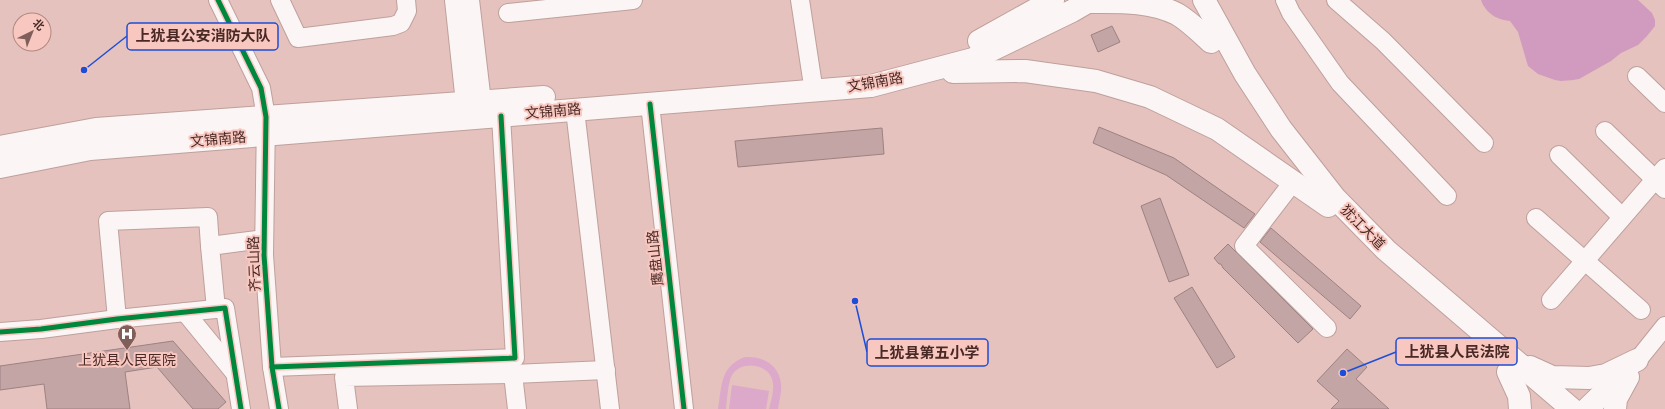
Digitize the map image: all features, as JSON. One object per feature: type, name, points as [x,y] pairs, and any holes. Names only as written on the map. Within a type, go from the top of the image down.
[{"type":"main road","name":"文锦南路","points":[[0,167],[90,149],[266,126],[473,102],[871,74],[965,49],[1053,0]]},
{"type":"main road","name":"犹江大道","points":[[1188,0],[1245,74],[1281,129],[1334,198],[1386,250],[1513,367],[1551,409]]},
{"type":"main road","name":"犹江大道","points":[[1204,0],[1232,82],[1269,138],[1328,206],[1378,259],[1513,367],[1572,409]]},
{"type":"main road","points":[[1089,1],[1130,2],[1154,6],[1176,14],[1188,22],[1214,32],[1214,0]]},
{"type":"main road","name":"文锦南路","points":[[0,147],[96,129],[266,126],[501,116],[871,86],[973,59],[1072,11],[1089,1]]},
{"type":"main road","points":[[920,73],[1025,71],[1096,81],[1150,97],[1217,129],[1328,206]]},
{"type":"main road","points":[[1520,409],[1513,367],[1552,377],[1588,378],[1606,375],[1638,360]]},
{"type":"main road","points":[[1588,409],[1638,360]]},
{"type":"main road","points":[[1602,409],[1638,360]]},
{"type":"main road","points":[[1615,409],[1616,400],[1638,360]]},
{"type":"street","name":"齐云山路","points":[[218,0],[261,88],[266,126],[264,255],[272,367],[279,409]]},
{"type":"street","points":[[280,0],[298,38],[393,26],[401,23],[407,11],[406,0]]},
{"type":"street","points":[[454,0],[473,102]]},
{"type":"street","points":[[470,0],[473,102]]},
{"type":"street","points":[[508,13],[633,0]]},
{"type":"street","points":[[800,0],[812,79]]},
{"type":"street","points":[[1285,0],[1291,13],[1340,83],[1448,196]]},
{"type":"street","points":[[1336,0],[1383,41],[1484,143]]},
{"type":"street","points":[[1637,76],[1665,103]]},
{"type":"street","name":"鹰盘山路","points":[[650,104],[684,409]]},
{"type":"street","points":[[575,110],[610,409]]},
{"type":"street","points":[[272,367],[515,358],[501,116]]},
{"type":"street","points":[[1551,300],[1622,217],[1662,179],[1605,131]]},
{"type":"street","points":[[1559,155],[1622,217]]},
{"type":"street","points":[[1293,182],[1244,246],[1327,328]]},
{"type":"street","points":[[117,319],[108,221],[208,217],[216,309]]},
{"type":"street","points":[[1536,218],[1641,310]]},
{"type":"street","points":[[210,246],[264,239]]},
{"type":"street","points":[[0,332],[41,329],[117,319],[225,308],[241,409]]},
{"type":"street","points":[[185,312],[235,373]]},
{"type":"street","points":[[1638,360],[1665,326]]},
{"type":"street","points":[[348,409],[344,377],[513,374],[606,370]]},
{"type":"street","points":[[513,374],[518,409]]},
{"type":"shaded area","points":[[1481,0],[1638,0],[1652,13],[1655,20],[1655,26],[1638,45],[1621,53],[1611,61],[1579,79],[1561,81],[1538,74],[1528,66],[1518,32],[1510,21],[1495,17],[1490,13]]},
{"type":"shaded area","points":[[745,357],[764,360],[777,372],[780,377],[781,387],[778,409],[769,409],[773,384],[768,372],[756,366],[749,366],[742,367],[732,375],[726,409],[718,409],[722,385],[727,371],[737,361]]},
{"type":"shaded area","points":[[732,385],[769,391],[766,409],[729,409]]},
{"type":"building","points":[[1112,26],[1120,42],[1098,52],[1091,35]]},
{"type":"building","points":[[1099,127],[1174,158],[1255,214],[1244,228],[1166,175],[1093,143]]},
{"type":"building","points":[[882,128],[884,154],[738,167],[735,141]]},
{"type":"building","points":[[1160,198],[1189,275],[1169,282],[1141,206]]},
{"type":"building","points":[[1271,228],[1361,306],[1350,319],[1260,242]]},
{"type":"building","points":[[1228,244],[1313,329],[1298,343],[1214,258]]},
{"type":"building","points":[[1192,287],[1235,357],[1217,368],[1174,298]]},
{"type":"building","points":[[173,341],[226,402],[218,409],[193,409],[157,367],[125,372],[130,409],[47,409],[44,384],[0,390],[0,366]]},
{"type":"building","points":[[1347,349],[1367,367],[1356,379],[1389,409],[1331,409],[1339,401],[1317,381]]},
{"type":"cycle path","points":[[218,0],[261,88],[266,117],[264,255],[272,367],[279,409]]},
{"type":"cycle path","points":[[650,104],[684,409]]},
{"type":"cycle path","points":[[272,367],[515,358],[501,116]]},
{"type":"cycle path","points":[[0,332],[41,329],[117,319],[225,308],[241,409]]},
{"type":"place","name":"上犹县公安消防大队","points":[[84,70]]},
{"type":"place","name":"上犹县第五小学","points":[[855,301]]},
{"type":"place","name":"上犹县人民医院","points":[[127,351]]},
{"type":"place","name":"上犹县人民法院","points":[[1343,373]]}]
